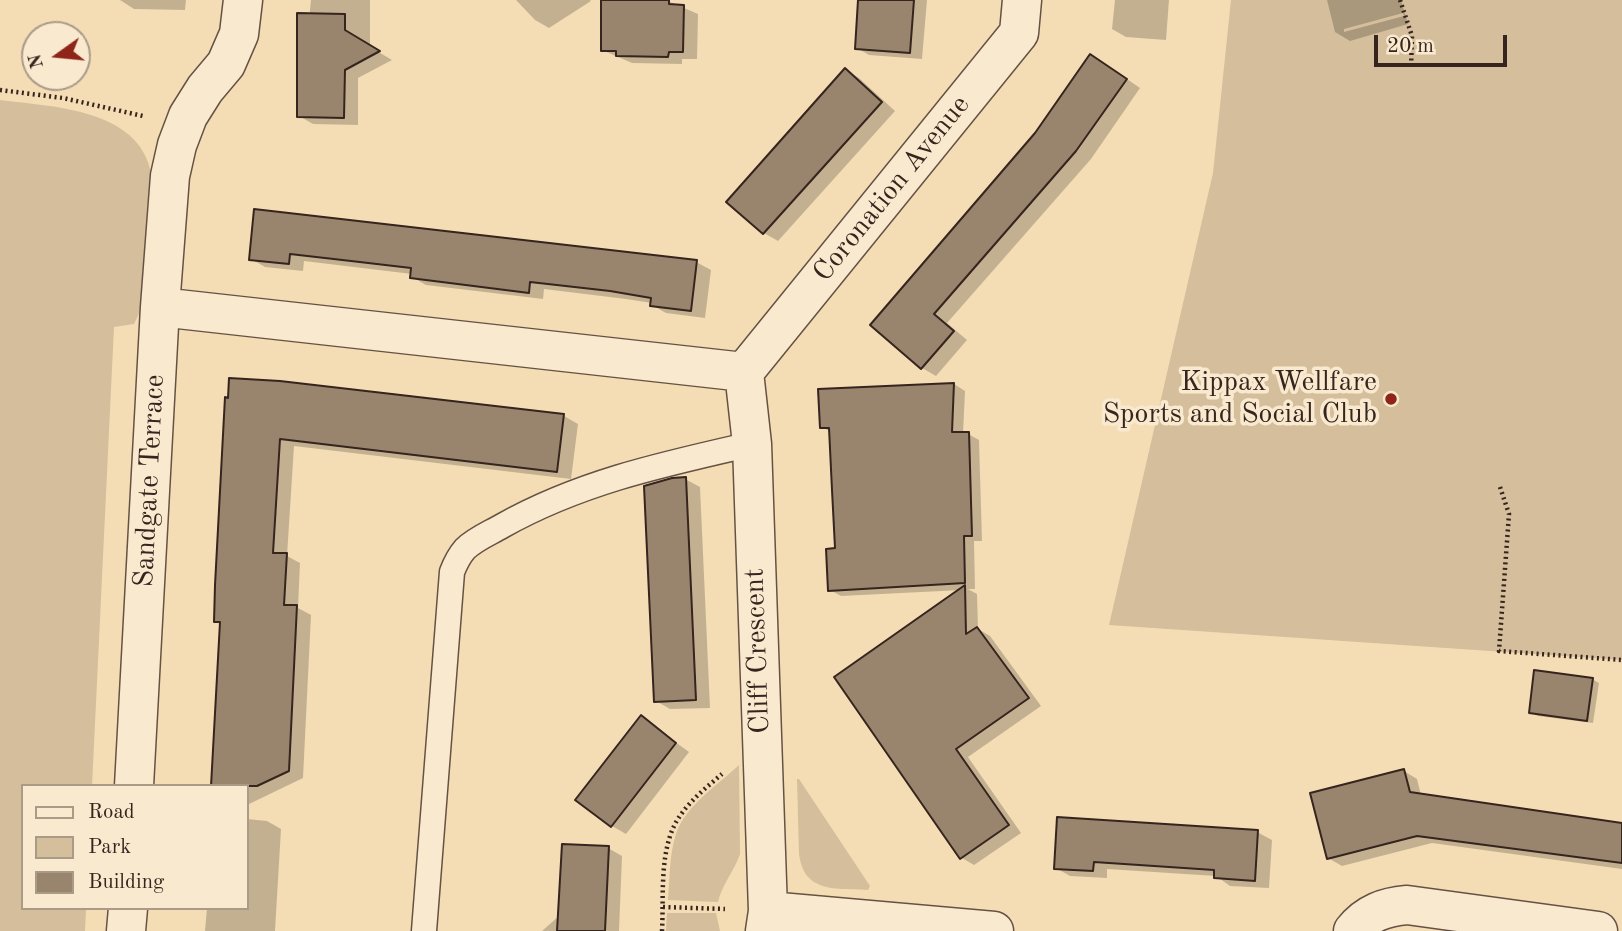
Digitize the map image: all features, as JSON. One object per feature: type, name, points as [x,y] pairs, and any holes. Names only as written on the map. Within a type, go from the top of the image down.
[{"type":"street","name":"Sandgate Terrace","points":[[134,784],[160,307],[170,176],[185,125],[205,89],[226,64],[239,34],[243,0]]},
{"type":"street","name":"Coronation Avenue","points":[[744,372],[1019,33],[1023,0]]},
{"type":"street","points":[[160,307],[744,372]]},
{"type":"street","name":"Cliff Crescent","points":[[744,372],[752,444],[766,921]]},
{"type":"street","points":[[1353,931],[1370,915],[1387,907],[1407,905],[1598,931]]},
{"type":"street","points":[[127,931],[128,910]]},
{"type":"street","points":[[766,921],[994,931]]},
{"type":"lane","points":[[424,931],[452,572],[457,559],[477,541],[535,508],[643,468],[752,444]]},
{"type":"path","points":[[1401,0],[1412,36],[1411,69]]},
{"type":"path","points":[[0,90],[63,99],[185,125]]},
{"type":"path","points":[[1500,487],[1509,514],[1499,651],[1622,660]]},
{"type":"path","points":[[662,931],[666,851],[671,830],[682,812],[761,738]]},
{"type":"path","points":[[663,907],[766,921]]},
{"type":"green space","name":"Kippax Wellfare Sports and Social Club","points":[[1231,0],[1622,0],[1622,660],[1109,625],[1213,173]]},
{"type":"green space","points":[[0,100],[70,110],[115,125],[133,139],[146,156],[152,180],[145,301],[134,324],[114,327],[92,784],[21,784],[21,910],[86,910],[85,931],[0,931]]},
{"type":"green space","points":[[739,765],[740,854],[718,902],[668,900],[672,850],[680,824],[703,796]]},
{"type":"green space","points":[[797,779],[870,886],[868,890],[824,886],[808,876],[802,867],[799,854]]},
{"type":"green space","points":[[667,913],[716,913],[720,931],[666,931]]},
{"type":"building","points":[[601,0],[669,0],[669,4],[684,5],[683,52],[669,52],[668,57],[616,56],[616,51],[601,51]]},
{"type":"building","points":[[858,0],[914,0],[910,53],[855,49]]},
{"type":"building","points":[[297,13],[345,14],[345,30],[380,51],[345,70],[344,118],[297,117]]},
{"type":"building","points":[[1090,54],[1127,79],[1076,151],[934,314],[954,331],[921,369],[870,325],[1035,133]]},
{"type":"building","points":[[845,68],[882,102],[763,234],[726,202]]},
{"type":"building","points":[[254,209],[697,260],[691,311],[650,306],[651,298],[610,291],[530,282],[529,293],[410,278],[411,268],[351,261],[290,254],[289,264],[249,260]]},
{"type":"building","points":[[229,378],[280,381],[564,414],[557,472],[280,439],[273,553],[287,553],[284,605],[297,605],[289,771],[257,786],[211,784],[220,622],[214,622],[215,585],[225,397],[228,398]]},
{"type":"building","points":[[954,383],[952,432],[969,432],[972,536],[964,536],[965,583],[828,591],[826,549],[835,548],[829,428],[820,428],[818,389]]},
{"type":"building","points":[[686,477],[696,700],[654,702],[644,486]]},
{"type":"building","points":[[965,585],[966,634],[977,627],[1029,698],[956,749],[1009,825],[960,859],[834,677]]},
{"type":"building","points":[[1534,670],[1593,678],[1587,721],[1529,713]]},
{"type":"building","points":[[641,715],[676,743],[611,827],[575,800]]},
{"type":"building","points":[[1404,769],[1410,792],[1622,823],[1622,863],[1417,836],[1327,859],[1310,793]]},
{"type":"building","points":[[1057,817],[1258,830],[1255,881],[1214,878],[1214,870],[1094,862],[1093,871],[1054,869]]},
{"type":"building","points":[[562,844],[609,846],[605,931],[557,931]]},
{"type":"place","name":"Kippax Wellfare Sports and Social Club","points":[[1391,399]]}]
